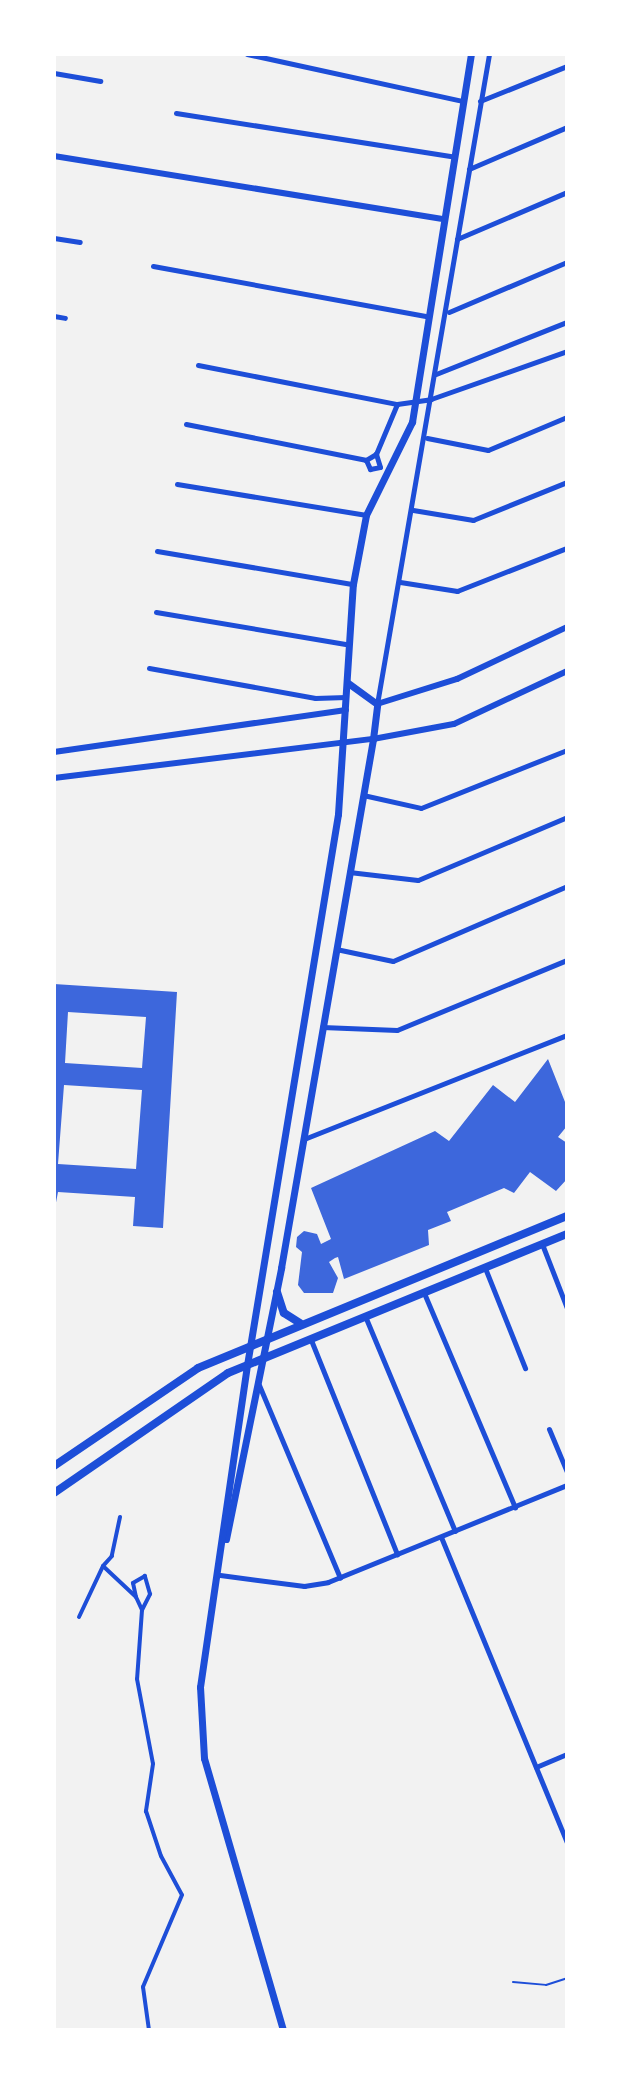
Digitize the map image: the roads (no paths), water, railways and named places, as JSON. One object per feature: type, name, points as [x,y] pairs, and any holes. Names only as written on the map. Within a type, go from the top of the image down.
[{"type":"main road","points":[[283,2030],[201,1742],[200,1687],[220,1575],[224,1511],[250,1345],[338,814],[346,739],[348,683],[345,644],[353,584],[366,515],[398,457],[415,400],[425,316],[471,54]]},
{"type":"main road","points":[[223,1548],[277,1292],[373,739],[377,704],[348,683]]},
{"type":"main road","points":[[54,1466],[198,1368],[567,1216]]},
{"type":"main road","points":[[54,1493],[180,1403],[247,1365],[567,1234]]},
{"type":"main road","points":[[277,1292],[284,1313],[301,1323]]},
{"type":"street","points":[[247,54],[462,101]]},
{"type":"street","points":[[489,54],[468,169],[427,438],[377,704],[457,679],[567,627]]},
{"type":"street","points":[[480,102],[567,66]]},
{"type":"street","points":[[54,73],[100,81]]},
{"type":"street","points":[[176,113],[452,156]]},
{"type":"street","points":[[468,169],[567,127]]},
{"type":"street","points":[[54,156],[441,219]]},
{"type":"street","points":[[457,239],[567,192]]},
{"type":"street","points":[[54,238],[80,242]]},
{"type":"street","points":[[448,313],[567,262]]},
{"type":"street","points":[[153,266],[425,316]]},
{"type":"street","points":[[54,316],[65,318]]},
{"type":"street","points":[[435,374],[567,322]]},
{"type":"street","points":[[198,365],[397,404],[431,399],[567,351]]},
{"type":"street","points":[[186,424],[366,460],[376,454],[397,404]]},
{"type":"street","points":[[427,438],[488,450],[567,417]]},
{"type":"street","points":[[366,460],[370,469],[377,469],[381,460],[376,454]]},
{"type":"street","points":[[413,510],[473,520],[567,482]]},
{"type":"street","points":[[177,484],[366,515]]},
{"type":"street","points":[[400,582],[457,591],[567,548]]},
{"type":"street","points":[[157,551],[353,584]]},
{"type":"street","points":[[156,612],[345,644]]},
{"type":"street","points":[[149,668],[315,698],[346,697]]},
{"type":"street","points":[[54,778],[346,739],[373,739],[454,724],[567,671]]},
{"type":"street","points":[[54,752],[346,710]]},
{"type":"street","points":[[363,795],[421,808],[567,750]]},
{"type":"street","points":[[349,872],[418,880],[567,817]]},
{"type":"street","points":[[336,949],[393,961],[567,886]]},
{"type":"street","points":[[322,1027],[397,1030],[567,960]]},
{"type":"street","points":[[303,1140],[567,1035]]},
{"type":"street","points":[[542,1244],[567,1308]]},
{"type":"street","points":[[485,1268],[525,1368]]},
{"type":"street","points":[[424,1293],[515,1507]]},
{"type":"street","points":[[365,1316],[455,1531]]},
{"type":"street","points":[[310,1339],[397,1554]]},
{"type":"street","points":[[259,1384],[340,1578]]},
{"type":"street","points":[[549,1429],[567,1472]]},
{"type":"street","points":[[220,1575],[304,1586],[340,1578],[567,1485]]},
{"type":"street","points":[[79,1617],[103,1566],[112,1556],[120,1517]]},
{"type":"street","points":[[441,1537],[567,1842]]},
{"type":"street","points":[[103,1566],[136,1597]]},
{"type":"street","points":[[142,1610],[150,1594],[145,1576],[133,1583],[145,1624],[137,1679],[153,1764],[146,1811],[161,1856],[182,1895],[143,1987],[149,2030]]},
{"type":"street","points":[[536,1767],[567,1754]]}]
